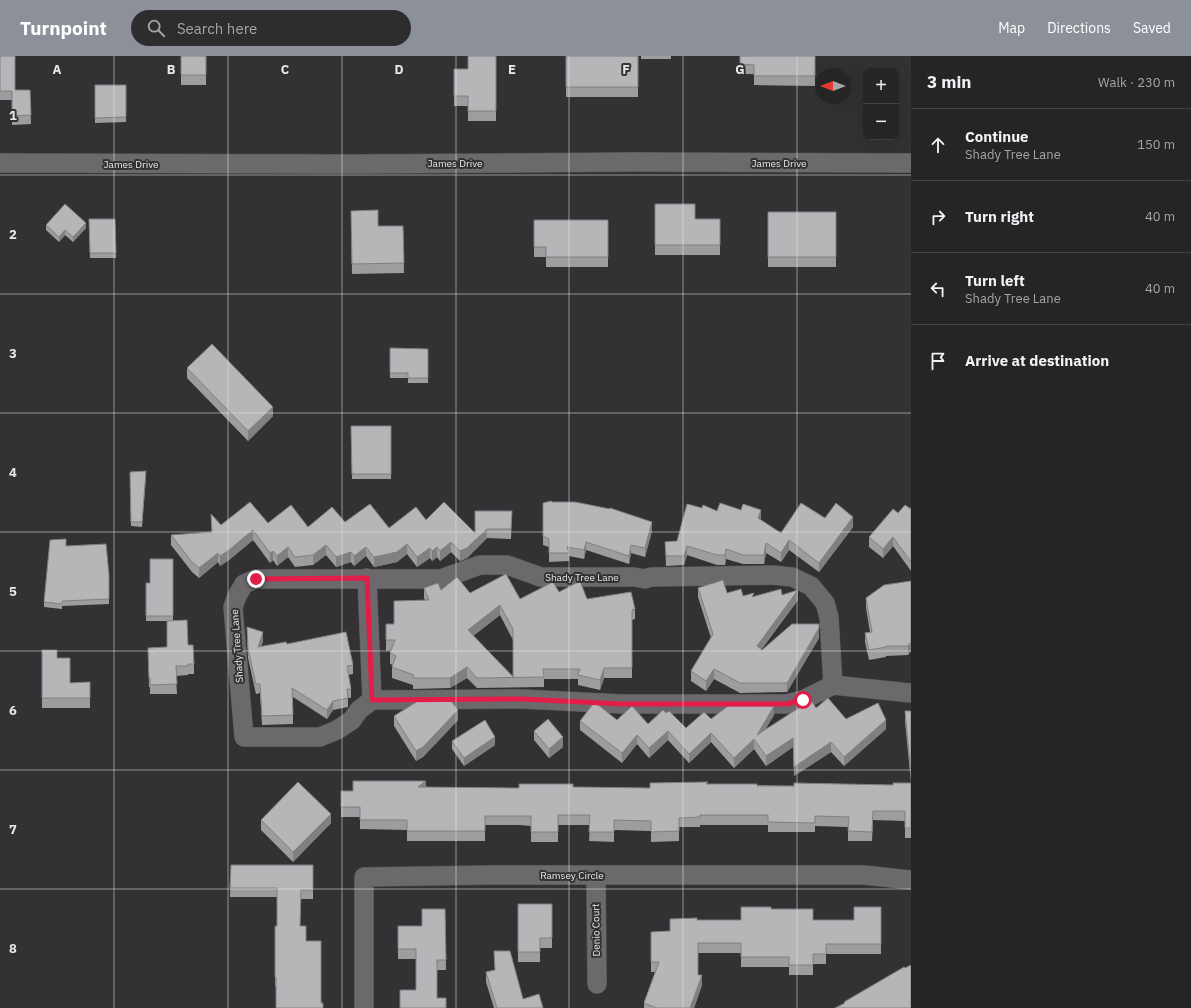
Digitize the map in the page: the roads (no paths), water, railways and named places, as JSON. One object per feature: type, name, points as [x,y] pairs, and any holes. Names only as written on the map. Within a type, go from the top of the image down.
[{"type":"street","name":"James Drive","points":[[0,163],[911,163]]},
{"type":"street","name":"Shady Tree Lane","points":[[372,700],[359,710],[352,720],[337,730],[320,737],[244,737],[233,607],[244,584],[256,579],[441,579],[480,566],[507,566],[541,577],[634,577],[645,579],[651,577],[772,575],[792,577],[811,586],[825,603],[830,617],[833,685]]},
{"type":"street","points":[[367,578],[372,700],[522,699],[622,704],[786,704],[803,700],[833,685],[911,693]]},
{"type":"street","name":"Ramsey Circle","points":[[364,1008],[364,877],[491,875],[864,875],[911,880]]},
{"type":"street","name":"Denio Court","points":[[596,875],[597,984]]}]
